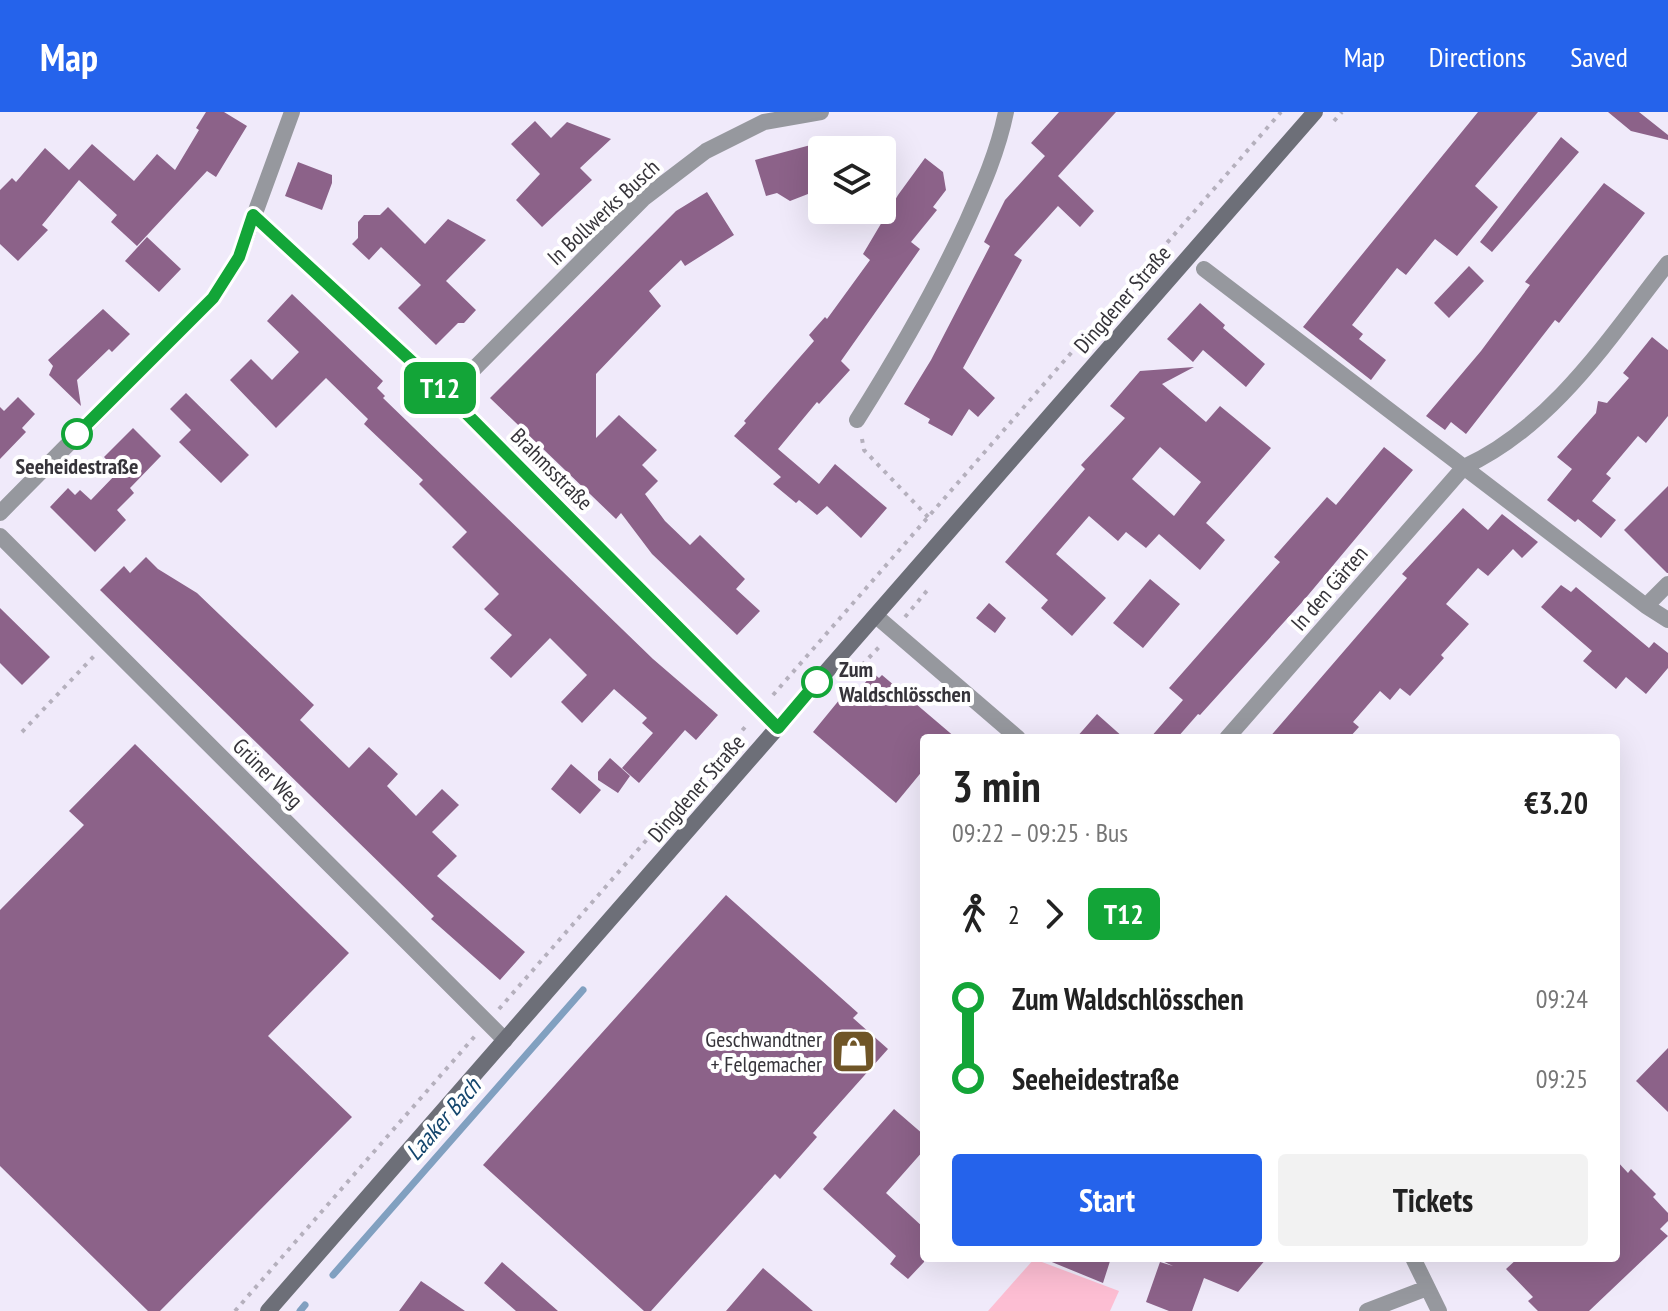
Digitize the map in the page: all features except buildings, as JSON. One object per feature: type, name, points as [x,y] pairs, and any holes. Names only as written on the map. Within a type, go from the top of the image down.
[{"type":"main road","name":"Dingdener Straße","points":[[268,1311],[1315,112]]},
{"type":"street","points":[[0,513],[213,298],[239,257],[292,112]]},
{"type":"street","name":"In Bollwerks Busch","points":[[448,395],[643,199],[706,151],[764,122],[821,112]]},
{"type":"street","points":[[857,420],[913,331],[945,270],[1000,142],[1006,112]]},
{"type":"street","name":"Brahmsstraße","points":[[253,215],[448,395],[778,728]]},
{"type":"street","name":"In den Gärten","points":[[1230,734],[1464,467],[1491,455],[1565,393],[1668,263]]},
{"type":"street","points":[[1204,269],[1668,620]]},
{"type":"street","name":"Grüner Weg","points":[[0,536],[505,1040]]},
{"type":"street","points":[[1646,606],[1668,584]]},
{"type":"street","points":[[876,616],[1013,734]]},
{"type":"street","points":[[1415,1262],[1439,1311]]},
{"type":"street","points":[[1367,1311],[1427,1288]]},
{"type":"path","points":[[857,420],[864,450],[929,518]]},
{"type":"path","points":[[22,732],[107,643]]},
{"type":"shaded area","points":[[1031,1262],[1042,1262],[1119,1291],[1110,1311],[988,1311]]},
{"type":"waterway","name":"Laaker Bach","points":[[333,1275],[583,990]]},
{"type":"waterway","name":"Laaker Bach","points":[[300,1311],[305,1305]]},
{"type":"bus line","name":"T12","points":[[77,434],[213,298],[239,257],[253,215],[448,395],[778,728],[817,682]]},
{"type":"place","name":"Seeheidestraße","points":[[77,434]]},
{"type":"place","name":"Zum Waldschlösschen","points":[[817,682]]},
{"type":"place","name":"Geschwandtner + Felgemacher","points":[[853,1052]]}]
